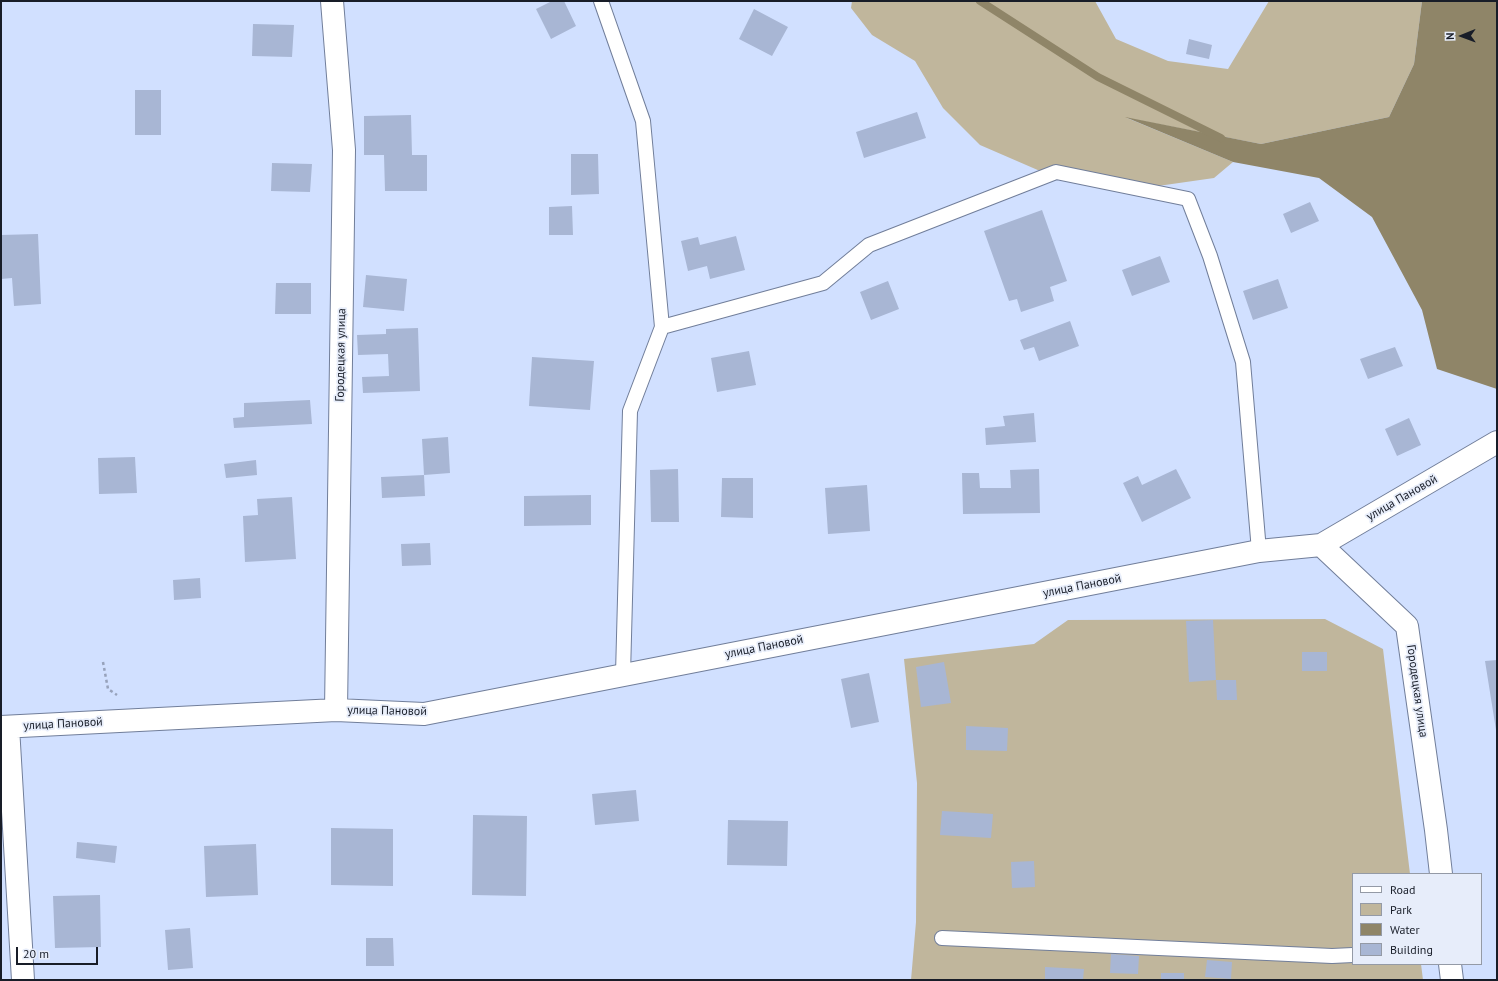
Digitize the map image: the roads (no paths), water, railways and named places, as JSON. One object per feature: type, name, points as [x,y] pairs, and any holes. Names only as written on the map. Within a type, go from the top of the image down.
[{"type":"street","name":"Городецкая улица","points":[[332,1],[344,150],[336,710]]},
{"type":"street","name":"улица Пановой","points":[[5,727],[336,710],[424,714],[1259,551],[1321,545],[1497,442]]},
{"type":"street","name":"Городецкая улица","points":[[1321,545],[1407,626],[1441,873]]},
{"type":"street","points":[[5,727],[23,980]]},
{"type":"street","points":[[1450,965],[1452,980]]},
{"type":"lane","points":[[602,1],[643,121],[662,327],[630,411],[623,674]]},
{"type":"lane","points":[[662,327],[823,283],[869,245],[1056,172],[1188,199],[1210,256],[1243,362],[1259,551]]},
{"type":"lane","points":[[942,938],[1324,955],[1352,954]]},
{"type":"water","points":[[1422,1],[1497,1],[1497,389],[1437,369],[1422,310],[1372,217],[1319,178],[1233,162],[1125,117],[1261,144],[1389,117],[1414,64]]},
{"type":"waterway","points":[[980,1],[1098,77],[1221,138]]}]
